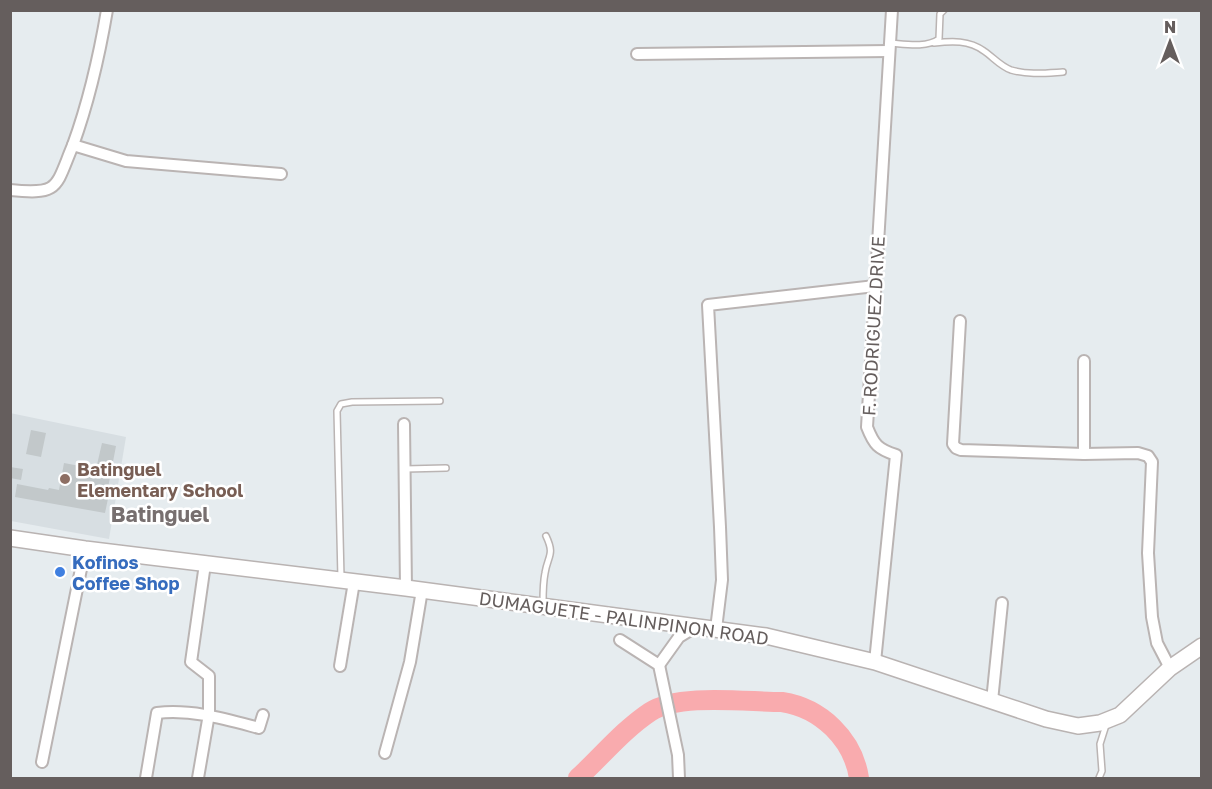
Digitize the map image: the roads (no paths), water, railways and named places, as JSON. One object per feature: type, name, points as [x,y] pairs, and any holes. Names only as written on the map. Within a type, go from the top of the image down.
[{"type":"main road","name":"DUMAGUETE - PALINPINON ROAD","points":[[10,538],[766,636],[875,662],[1046,719],[1078,726],[1100,723],[1120,715],[1170,668],[1202,646]]},
{"type":"street","points":[[10,190],[40,192],[50,190],[59,178],[82,118],[99,57],[107,10]]},
{"type":"street","name":"F. RODRIGUEZ DRIVE","points":[[875,662],[896,455],[884,451],[873,443],[867,427],[892,10]]},
{"type":"street","points":[[637,54],[890,47]]},
{"type":"street","points":[[73,145],[126,161],[281,174]]},
{"type":"street","points":[[716,629],[722,580],[721,538],[708,305],[875,286]]},
{"type":"street","points":[[960,321],[953,444],[956,448],[1084,454],[1138,453],[1148,456],[1152,462],[1148,553],[1152,617],[1157,643],[1170,668]]},
{"type":"street","points":[[1084,361],[1084,454]]},
{"type":"street","points":[[404,424],[406,588]]},
{"type":"street","points":[[42,762],[85,549]]},
{"type":"street","points":[[198,778],[209,714],[209,676],[191,662],[205,564]]},
{"type":"street","points":[[340,666],[348,581]]},
{"type":"street","points":[[385,753],[410,662],[422,590]]},
{"type":"street","points":[[992,701],[1002,603]]},
{"type":"street","points":[[659,665],[679,637],[697,626]]},
{"type":"street","points":[[620,640],[659,665],[678,755],[679,778]]},
{"type":"street","points":[[146,778],[157,713],[171,711],[209,714],[259,728],[263,715]]},
{"type":"lane","points":[[934,43],[939,39],[940,15],[944,10]]},
{"type":"lane","points":[[890,47],[955,41],[983,50],[1009,69],[1023,72],[1063,72]]},
{"type":"lane","points":[[348,581],[337,411],[341,404],[352,402],[440,401]]},
{"type":"lane","points":[[405,469],[446,468]]},
{"type":"lane","points":[[543,606],[545,572],[551,558],[552,548],[546,536]]},
{"type":"lane","points":[[1099,778],[1102,771],[1100,744],[1108,720]]},
{"type":"waterway","points":[[578,778],[621,735],[650,712],[663,706],[695,700],[782,702],[810,711],[822,718],[842,738],[856,764],[859,778]]},
{"type":"place","name":"Batinguel Elementary School","points":[[65,479]]},
{"type":"place","name":"Kofinos Coffee Shop","points":[[60,572]]},
{"type":"district","name":"Batinguel","points":[[160,514]]}]
